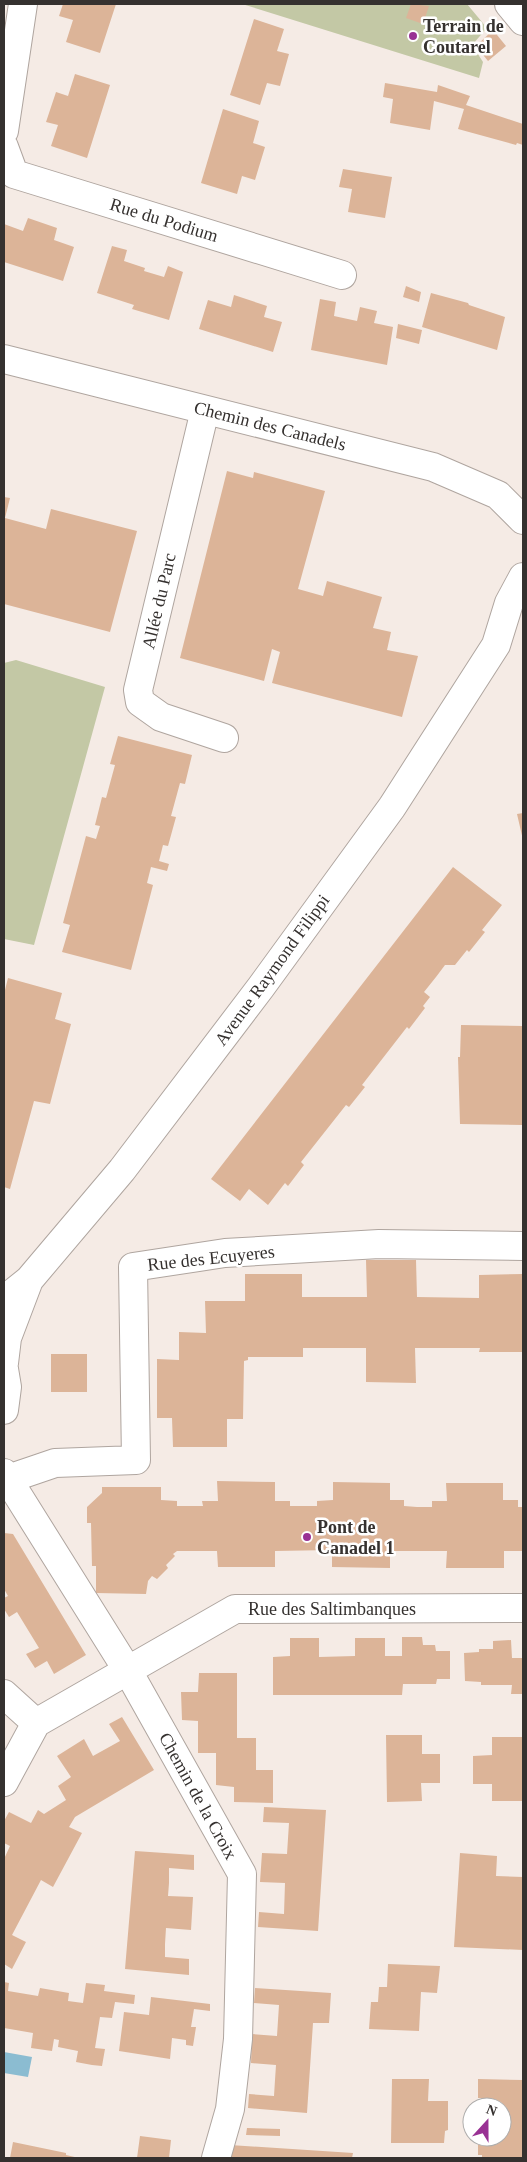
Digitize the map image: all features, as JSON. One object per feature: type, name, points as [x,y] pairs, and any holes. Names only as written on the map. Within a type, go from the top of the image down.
[{"type":"street","points":[[4,132],[23,4]]},
{"type":"street","points":[[509,4],[523,22]]},
{"type":"street","name":"Rue du Podium","points":[[4,147],[14,174],[342,275]]},
{"type":"street","name":"Chemin des Canadels","points":[[4,359],[433,466],[498,495],[523,520]]},
{"type":"street","name":"Allée du Parc","points":[[205,410],[138,690],[140,702],[161,717],[224,738]]},
{"type":"street","name":"Avenue Raymond Filippi","points":[[4,1300],[29,1280],[122,1170],[272,972],[392,807],[496,644],[509,603],[523,577]]},
{"type":"street","name":"Avenue Raymond Filippi","points":[[496,644],[523,624]]},
{"type":"street","name":"Rue des Ecuyeres","points":[[6,1476],[55,1463],[136,1460],[133,1267],[224,1253],[379,1244],[523,1246]]},
{"type":"street","name":"Avenue Raymond Filippi","points":[[4,1363],[7,1338],[29,1280]]},
{"type":"street","points":[[4,1369],[7,1387],[4,1410]]},
{"type":"street","name":"Chemin de la Croix","points":[[6,1476],[128,1671],[242,1874],[238,2040],[230,2109],[216,2158]]},
{"type":"street","name":"Rue des Saltimbanques","points":[[36,1722],[235,1609],[523,1608]]},
{"type":"street","points":[[4,1694],[36,1722],[4,1782]]},
{"type":"green space","name":"Terrain de Coutarel","points":[[242,4],[467,4],[487,28],[472,45],[483,62],[479,78]]},
{"type":"green space","points":[[16,660],[105,687],[34,945],[4,939],[4,663]]},
{"type":"water","points":[[4,2052],[32,2057],[28,2077],[4,2073]]},
{"type":"building","points":[[63,4],[116,4],[100,53],[66,42],[73,20],[59,16]]},
{"type":"building","points":[[411,4],[429,6],[423,24],[406,18]]},
{"type":"building","points":[[254,19],[284,29],[277,51],[289,54],[280,86],[267,83],[260,105],[230,95]]},
{"type":"building","points":[[493,30],[506,46],[488,61],[476,46]]},
{"type":"building","points":[[75,74],[110,85],[87,158],[51,146],[58,125],[46,122],[56,92],[68,96]]},
{"type":"building","points":[[385,83],[437,92],[438,85],[470,96],[466,105],[523,124],[523,145],[517,143],[516,145],[458,129],[464,109],[434,101],[430,130],[390,123],[393,99],[383,97]]},
{"type":"building","points":[[223,109],[259,121],[253,143],[265,147],[255,180],[242,176],[237,194],[201,183]]},
{"type":"building","points":[[343,169],[392,177],[385,218],[348,212],[352,189],[339,187]]},
{"type":"building","points":[[28,218],[57,228],[54,240],[74,247],[63,281],[4,262],[4,224],[23,231]]},
{"type":"building","points":[[112,246],[127,250],[124,261],[145,268],[144,271],[164,277],[168,266],[183,272],[169,320],[132,309],[134,305],[97,293]]},
{"type":"building","points":[[406,286],[421,292],[419,302],[403,297]]},
{"type":"building","points":[[431,293],[468,303],[469,305],[505,317],[497,350],[422,327]]},
{"type":"building","points":[[234,295],[267,306],[264,317],[282,322],[273,352],[199,329],[208,300],[231,307]]},
{"type":"building","points":[[320,299],[336,302],[334,316],[357,321],[360,307],[377,311],[374,323],[393,327],[387,365],[311,350]]},
{"type":"building","points":[[398,324],[422,330],[419,344],[396,338]]},
{"type":"building","points":[[227,471],[253,478],[254,472],[325,491],[298,589],[323,596],[327,581],[382,597],[373,628],[391,632],[387,650],[418,656],[402,717],[272,683],[280,652],[272,649],[264,681],[180,658]]},
{"type":"building","points":[[4,497],[10,498],[5,518],[46,529],[51,509],[137,531],[110,632],[4,604]]},
{"type":"building","points":[[118,736],[192,755],[185,784],[180,783],[171,816],[176,817],[168,846],[163,845],[159,861],[169,864],[167,871],[151,867],[147,883],[153,885],[131,970],[62,952],[70,925],[63,923],[86,836],[96,839],[100,826],[95,825],[102,797],[106,798],[115,765],[110,764]]},
{"type":"building","points":[[523,813],[523,840],[517,814]]},
{"type":"building","points":[[453,867],[502,905],[482,930],[485,932],[469,952],[467,950],[455,965],[445,965],[424,992],[430,997],[423,1006],[425,1008],[409,1029],[407,1027],[362,1085],[365,1087],[349,1107],[346,1105],[301,1162],[304,1165],[288,1186],[285,1183],[268,1205],[249,1189],[240,1201],[211,1179]]},
{"type":"building","points":[[8,978],[62,993],[55,1019],[71,1024],[50,1104],[34,1101],[10,1189],[4,1187],[4,994]]},
{"type":"building","points":[[461,1025],[523,1026],[523,1125],[460,1124],[458,1057],[460,1057]]},
{"type":"building","points":[[366,1260],[416,1260],[417,1297],[479,1298],[479,1275],[523,1274],[523,1352],[479,1352],[480,1348],[415,1348],[416,1383],[366,1382],[366,1348],[303,1348],[303,1357],[248,1357],[248,1360],[244,1361],[243,1419],[227,1419],[227,1447],[173,1447],[172,1418],[157,1418],[157,1359],[179,1360],[179,1332],[206,1333],[205,1301],[245,1301],[245,1274],[302,1274],[302,1297],[367,1297]]},
{"type":"building","points":[[51,1354],[87,1354],[87,1392],[51,1392]]},
{"type":"building","name":"Pont de Canadel 1","points":[[217,1481],[275,1482],[275,1501],[290,1501],[290,1506],[317,1506],[317,1501],[333,1500],[333,1482],[390,1483],[390,1500],[404,1500],[404,1506],[417,1507],[432,1507],[432,1501],[447,1501],[446,1483],[503,1483],[503,1500],[518,1500],[518,1507],[523,1507],[523,1551],[504,1551],[504,1568],[446,1568],[447,1551],[390,1551],[390,1568],[332,1567],[332,1550],[275,1551],[275,1567],[218,1567],[217,1551],[177,1551],[173,1554],[175,1556],[166,1565],[168,1568],[157,1579],[152,1576],[148,1581],[146,1594],[96,1593],[96,1566],[92,1566],[91,1523],[87,1523],[87,1507],[102,1493],[102,1487],[161,1487],[161,1500],[177,1501],[177,1506],[203,1506],[202,1501],[218,1501]]},
{"type":"building","points":[[4,1533],[13,1534],[86,1655],[54,1674],[47,1661],[35,1668],[26,1654],[39,1648],[17,1612],[9,1617],[4,1609],[4,1598],[8,1596],[4,1589]]},
{"type":"building","points":[[402,1637],[422,1637],[423,1645],[435,1645],[436,1651],[450,1651],[450,1679],[437,1679],[436,1684],[403,1684],[402,1695],[273,1695],[273,1657],[290,1656],[290,1638],[319,1638],[319,1657],[355,1656],[355,1638],[385,1638],[385,1656],[402,1656]]},
{"type":"building","points":[[511,1640],[512,1658],[523,1658],[523,1694],[511,1694],[512,1685],[481,1685],[481,1682],[465,1681],[464,1653],[479,1652],[479,1649],[493,1649],[493,1641]]},
{"type":"building","points":[[199,1673],[237,1673],[237,1738],[256,1738],[256,1770],[273,1770],[273,1803],[234,1802],[234,1787],[216,1785],[216,1753],[198,1753],[198,1721],[182,1720],[181,1692],[198,1692]]},
{"type":"building","points":[[122,1717],[154,1770],[75,1817],[69,1827],[82,1833],[53,1887],[41,1880],[12,1935],[26,1942],[12,1969],[4,1964],[4,1859],[10,1846],[4,1843],[4,1821],[9,1812],[31,1823],[38,1810],[44,1814],[66,1800],[58,1786],[71,1777],[57,1756],[84,1739],[93,1756],[120,1741],[109,1724]]},
{"type":"building","points":[[386,1735],[422,1735],[422,1754],[440,1754],[440,1783],[421,1783],[422,1801],[387,1802]]},
{"type":"building","points":[[492,1737],[523,1737],[523,1801],[492,1801],[492,1784],[473,1784],[473,1756],[492,1755]]},
{"type":"building","points":[[264,1807],[326,1810],[318,1931],[258,1927],[259,1912],[284,1914],[285,1883],[260,1882],[262,1853],[287,1854],[289,1823],[263,1822]]},
{"type":"building","points":[[135,1851],[194,1855],[194,1870],[169,1868],[168,1896],[193,1897],[191,1930],[166,1928],[165,1944],[165,1957],[189,1959],[189,1975],[125,1969]]},
{"type":"building","points":[[460,1853],[497,1856],[496,1876],[523,1877],[523,1950],[454,1947]]},
{"type":"building","points":[[388,1964],[440,1966],[437,1993],[421,1992],[419,2031],[369,2029],[371,2002],[378,2002],[379,1987],[387,1987]]},
{"type":"building","points":[[4,1982],[9,1983],[8,1991],[38,1996],[40,1988],[69,1993],[68,2001],[83,2003],[86,1983],[105,1985],[104,1991],[135,1995],[134,2004],[115,2002],[112,2018],[100,2017],[95,2048],[105,2049],[102,2066],[92,2065],[76,2062],[78,2051],[58,2047],[59,2040],[54,2039],[52,2051],[31,2048],[33,2033],[4,2028]]},
{"type":"building","points":[[255,1988],[331,1993],[329,2023],[313,2023],[307,2113],[248,2108],[249,2094],[274,2096],[276,2065],[251,2063],[252,2034],[277,2036],[279,2005],[254,2003]]},
{"type":"building","points":[[151,1997],[210,2004],[210,2011],[194,2009],[191,2027],[196,2027],[193,2046],[186,2045],[186,2040],[172,2038],[170,2059],[119,2051],[124,2012],[149,2015]]},
{"type":"building","points":[[392,2079],[429,2079],[428,2101],[448,2101],[448,2130],[445,2131],[444,2143],[391,2143]]},
{"type":"building","points":[[478,2079],[523,2080],[523,2158],[482,2158],[482,2155],[478,2155],[478,2147],[512,2147],[512,2097],[478,2097]]},
{"type":"building","points":[[247,2128],[280,2129],[280,2136],[246,2135]]},
{"type":"building","points":[[140,2136],[171,2140],[169,2158],[137,2158]]},
{"type":"building","points":[[13,2142],[66,2153],[66,2155],[79,2158],[10,2158]]},
{"type":"building","points":[[230,2145],[353,2153],[352,2158],[229,2158]]},
{"type":"place","name":"Terrain de Coutarel","points":[[413,36]]},
{"type":"place","name":"Pont de Canadel 1","points":[[307,1537]]}]
